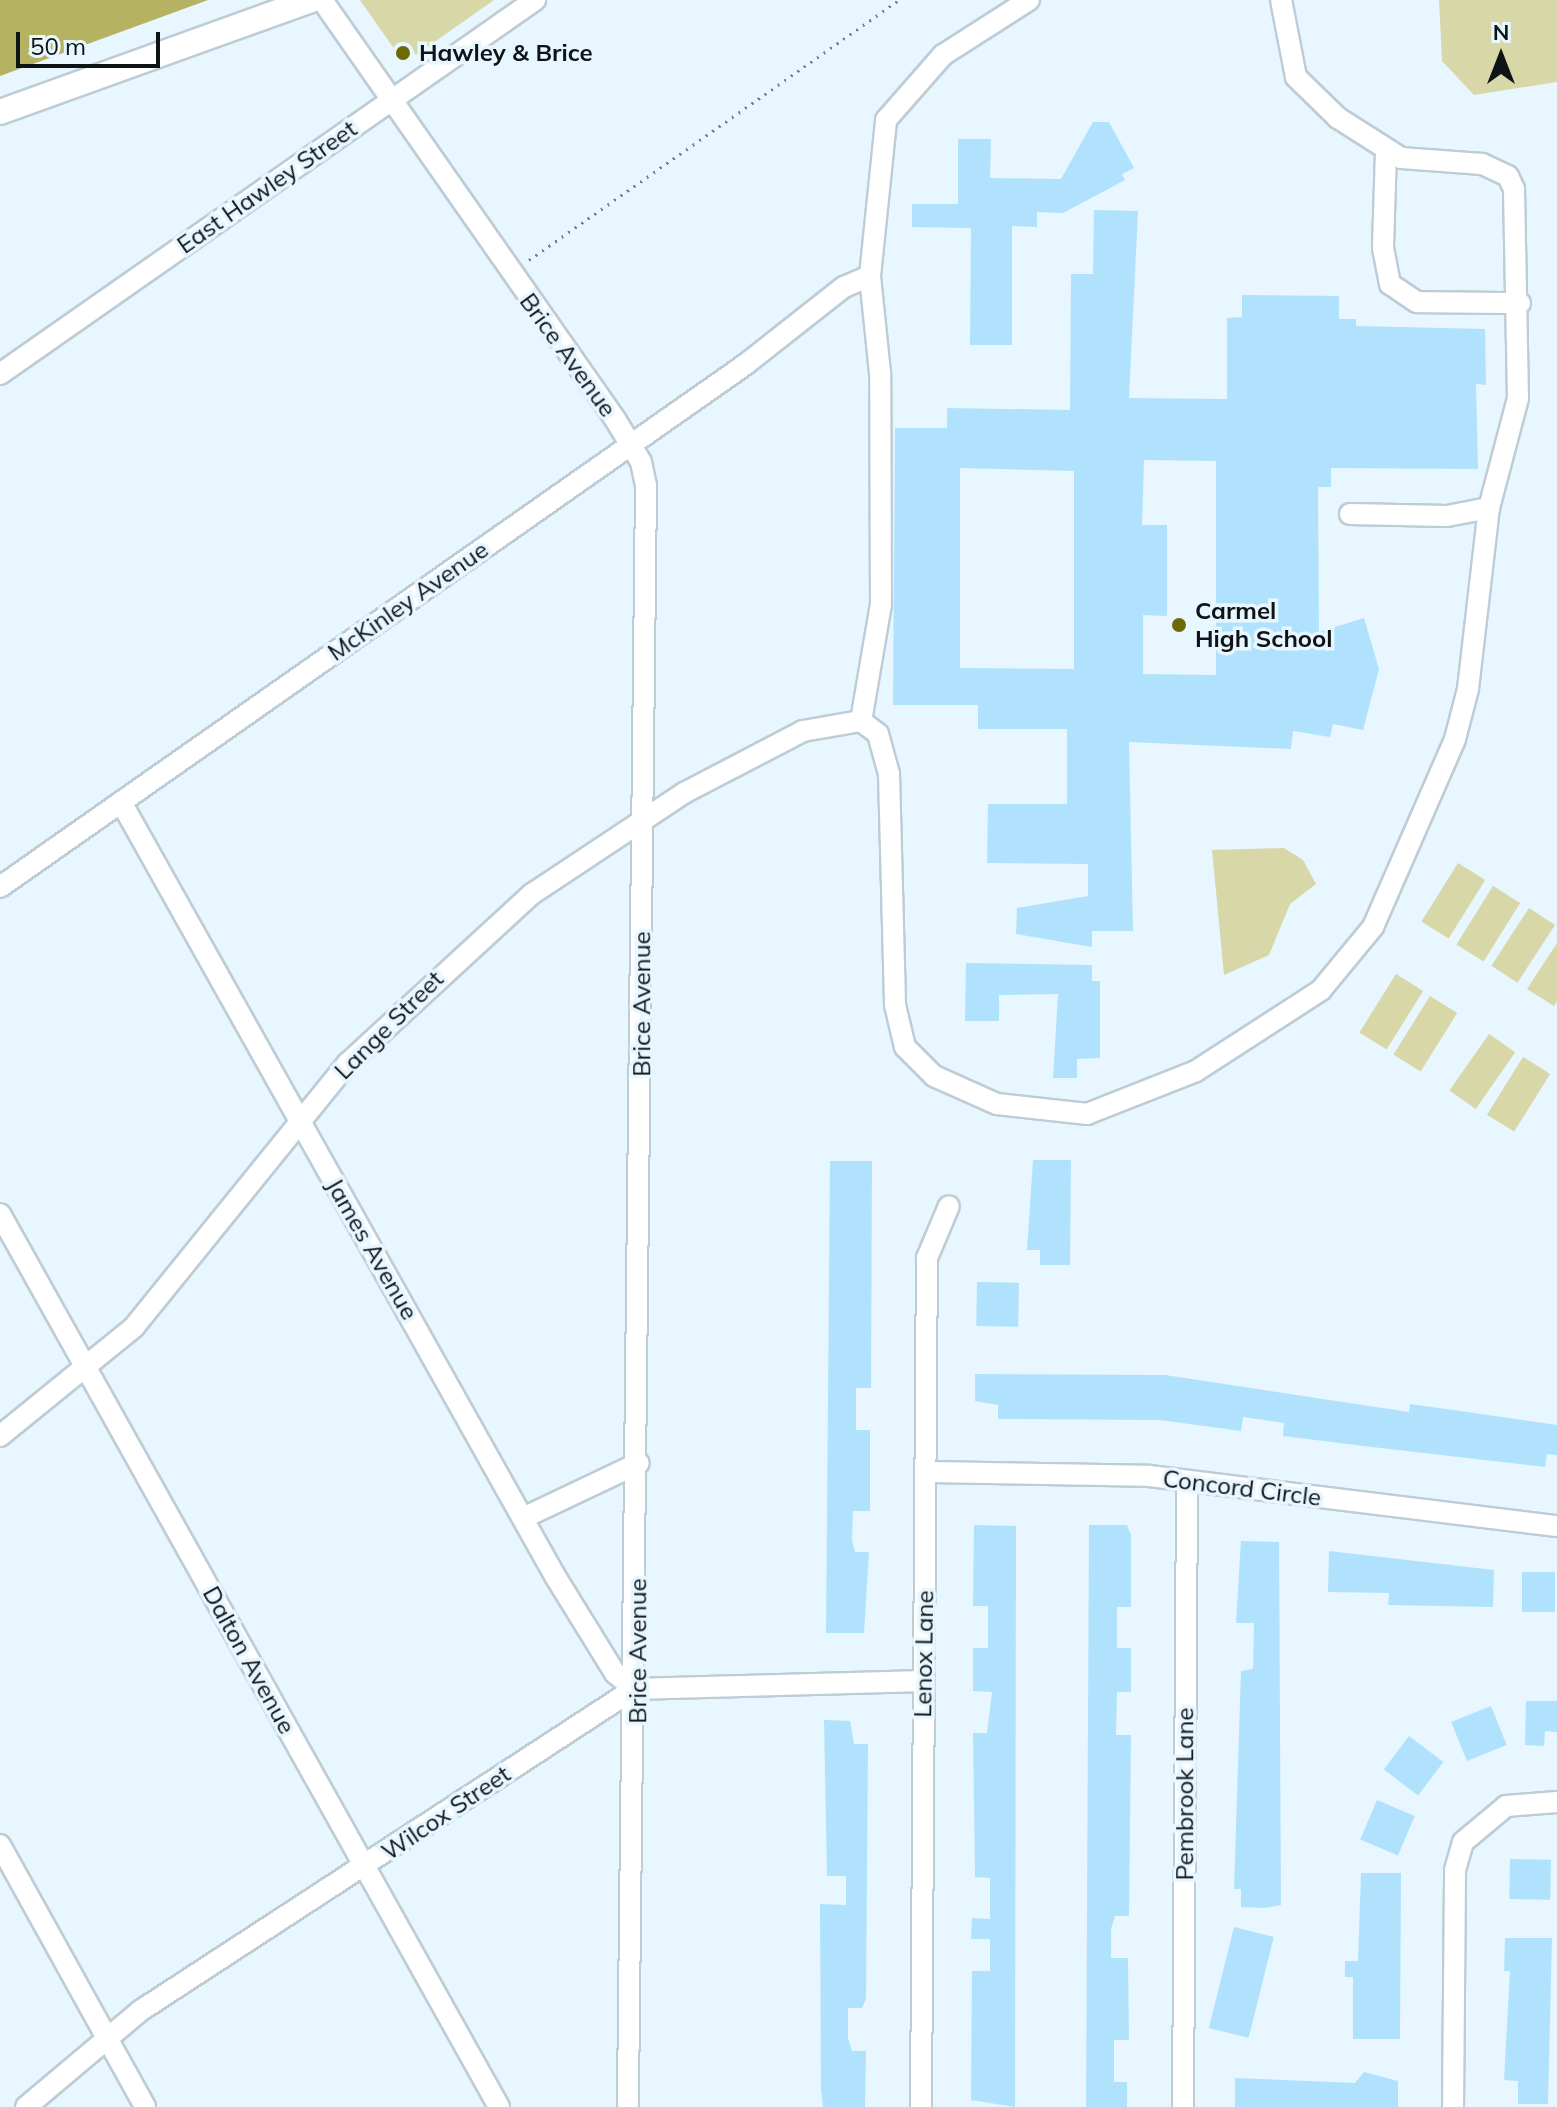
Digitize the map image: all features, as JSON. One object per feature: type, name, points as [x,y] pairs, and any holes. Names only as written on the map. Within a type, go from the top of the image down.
[{"type":"main road","points":[[0,112],[311,0]]},
{"type":"street","name":"Brice Avenue","points":[[322,0],[389,101],[631,443],[646,485],[639,1463],[628,2107]]},
{"type":"street","name":"East Hawley Street","points":[[0,374],[535,0]]},
{"type":"street","points":[[1029,0],[943,55],[886,120],[870,276],[880,373],[881,604],[861,721],[878,734],[889,774],[895,1005],[918,1066],[1030,1111],[1087,1114],[1127,1102],[1207,1065],[1321,990],[1373,927],[1455,739],[1489,508],[1518,398],[1520,303],[1508,176],[1482,164],[1428,163],[1386,151],[1296,77],[1281,0]]},
{"type":"street","points":[[1386,151],[1383,248],[1390,284],[1417,302],[1520,303]]},
{"type":"street","name":"McKinley Avenue","points":[[0,887],[870,276]]},
{"type":"street","points":[[1350,514],[1447,516],[1489,508]]},
{"type":"street","name":"Lange Street","points":[[0,1436],[87,1369],[191,1265],[299,1120],[431,980],[532,894],[644,817],[803,731],[861,721]]},
{"type":"street","name":"James Avenue","points":[[121,802],[523,1518],[615,1673],[634,1689]]},
{"type":"street","name":"Lenox Lane","points":[[921,2107],[927,1258],[949,1206]]},
{"type":"street","name":"Dalton Avenue","points":[[0,1214],[499,2107]]},
{"type":"street","points":[[523,1518],[639,1463]]},
{"type":"street","name":"Concord Circle","points":[[926,1472],[1187,1482],[1557,1526]]},
{"type":"street","name":"Pembrook Lane","points":[[1183,2107],[1187,1482]]},
{"type":"street","points":[[634,1689],[923,1681]]},
{"type":"street","name":"Wilcox Street","points":[[26,2107],[106,2036],[634,1689]]},
{"type":"street","points":[[1453,2107],[1455,1870],[1463,1842],[1506,1806],[1557,1802]]},
{"type":"street","points":[[0,1845],[145,2107]]},
{"type":"path","points":[[510,273],[899,0]]},
{"type":"green space","points":[[360,0],[494,0],[416,55],[409,45],[397,53]]},
{"type":"green space","points":[[1439,0],[1557,0],[1557,82],[1474,95],[1442,61]]},
{"type":"green space","points":[[1284,848],[1303,860],[1316,884],[1290,904],[1269,955],[1224,975],[1212,850]]},
{"type":"green space","points":[[1458,863],[1485,880],[1449,938],[1421,922]]},
{"type":"green space","points":[[1493,886],[1520,903],[1484,961],[1456,945]]},
{"type":"green space","points":[[1529,908],[1555,925],[1517,983],[1491,966]]},
{"type":"green space","points":[[1557,943],[1557,1001],[1554,1006],[1527,989]]},
{"type":"green space","points":[[1396,974],[1423,991],[1387,1049],[1359,1033]]},
{"type":"green space","points":[[1430,996],[1457,1013],[1421,1071],[1393,1055]]},
{"type":"green space","points":[[1489,1034],[1515,1052],[1476,1109],[1449,1091]]},
{"type":"green space","points":[[1523,1057],[1550,1074],[1514,1132],[1487,1115]]},
{"type":"shaded area","points":[[0,0],[208,0],[0,76]]},
{"type":"building","points":[[1093,122],[1109,122],[1134,168],[1122,174],[1125,180],[1063,213],[1037,212],[1037,227],[1012,226],[1012,345],[970,345],[971,228],[912,227],[912,204],[958,204],[958,139],[991,139],[990,178],[1061,179]]},
{"type":"building","points":[[1094,210],[1138,211],[1129,398],[1227,399],[1227,318],[1242,317],[1242,295],[1339,296],[1339,319],[1356,319],[1356,326],[1485,329],[1486,385],[1476,384],[1478,469],[1331,468],[1331,487],[1318,487],[1319,632],[1364,618],[1379,669],[1363,730],[1333,724],[1330,737],[1293,731],[1291,749],[1129,742],[1133,931],[1092,931],[1092,947],[1016,934],[1017,908],[1088,896],[1088,864],[987,863],[988,804],[1067,804],[1067,729],[978,729],[978,705],[893,705],[895,428],[947,428],[947,408],[1070,410],[1071,274],[1093,274]],"holes":[[[1144,460],[1216,461],[1216,675],[1143,674],[1143,615],[1167,616],[1167,525],[1142,525]],[[960,468],[1074,471],[1074,669],[960,668]]]},
{"type":"building","points":[[966,963],[1092,965],[1092,981],[1100,981],[1100,1058],[1077,1059],[1077,1078],[1053,1078],[1058,994],[999,995],[999,1021],[965,1021]]},
{"type":"building","points":[[1033,1160],[1071,1160],[1070,1265],[1040,1265],[1040,1250],[1027,1250]]},
{"type":"building","points":[[830,1161],[872,1161],[871,1388],[856,1388],[856,1430],[870,1430],[870,1511],[853,1511],[852,1540],[855,1552],[869,1552],[864,1633],[826,1633]]},
{"type":"building","points":[[977,1282],[1019,1283],[1018,1327],[976,1326]]},
{"type":"building","points":[[975,1374],[1165,1375],[1409,1412],[1410,1404],[1557,1425],[1557,1455],[1547,1454],[1545,1467],[1372,1447],[1283,1436],[1284,1423],[1243,1417],[1241,1431],[1160,1420],[998,1419],[998,1405],[975,1401]]},
{"type":"building","points":[[974,1525],[1016,1526],[1015,2107],[971,2100],[972,1971],[990,1971],[990,1939],[971,1939],[972,1918],[990,1919],[990,1878],[975,1877],[973,1733],[987,1733],[992,1692],[973,1691],[973,1648],[988,1648],[988,1606],[973,1606]]},
{"type":"building","points":[[1089,1525],[1127,1525],[1131,1535],[1131,1607],[1117,1607],[1117,1648],[1131,1648],[1131,1692],[1117,1692],[1116,1735],[1131,1735],[1129,1916],[1115,1916],[1111,1929],[1111,1958],[1128,1958],[1129,2040],[1114,2040],[1114,2082],[1127,2082],[1127,2107],[1086,2107]]},
{"type":"building","points":[[1241,1541],[1279,1542],[1281,1905],[1265,1908],[1241,1907],[1241,1889],[1234,1889],[1241,1671],[1253,1669],[1254,1623],[1236,1623]]},
{"type":"building","points":[[1329,1551],[1494,1570],[1493,1607],[1388,1605],[1389,1593],[1328,1592]]},
{"type":"building","points":[[1522,1572],[1555,1572],[1555,1612],[1522,1612]]},
{"type":"building","points":[[1526,1701],[1557,1701],[1557,1732],[1545,1731],[1544,1746],[1525,1745]]},
{"type":"building","points":[[1491,1706],[1507,1745],[1467,1761],[1451,1722]]},
{"type":"building","points":[[824,1720],[850,1721],[854,1744],[868,1744],[866,1999],[862,2008],[848,2008],[848,2038],[852,2051],[866,2051],[865,2107],[823,2107],[821,2089],[820,1904],[846,1905],[846,1876],[827,1876]]},
{"type":"building","points":[[1409,1736],[1443,1762],[1418,1795],[1384,1770]]},
{"type":"building","points":[[1377,1800],[1415,1816],[1398,1856],[1360,1840]]},
{"type":"building","points":[[1510,1859],[1551,1860],[1550,1900],[1509,1899]]},
{"type":"building","points":[[1361,1873],[1401,1873],[1400,2039],[1353,2039],[1353,1977],[1345,1977],[1345,1961],[1358,1961]]},
{"type":"building","points":[[1234,1927],[1274,1937],[1249,2038],[1209,2028]]},
{"type":"building","points":[[1505,1938],[1552,1938],[1548,2104],[1518,2104],[1518,2081],[1504,2080],[1510,1971],[1504,1971]]},
{"type":"building","points":[[1364,2072],[1398,2081],[1398,2107],[1235,2107],[1235,2078],[1355,2083]]},
{"type":"place","name":"Hawley & Brice","points":[[403,53]]},
{"type":"place","name":"Carmel High School","points":[[1179,625]]}]
